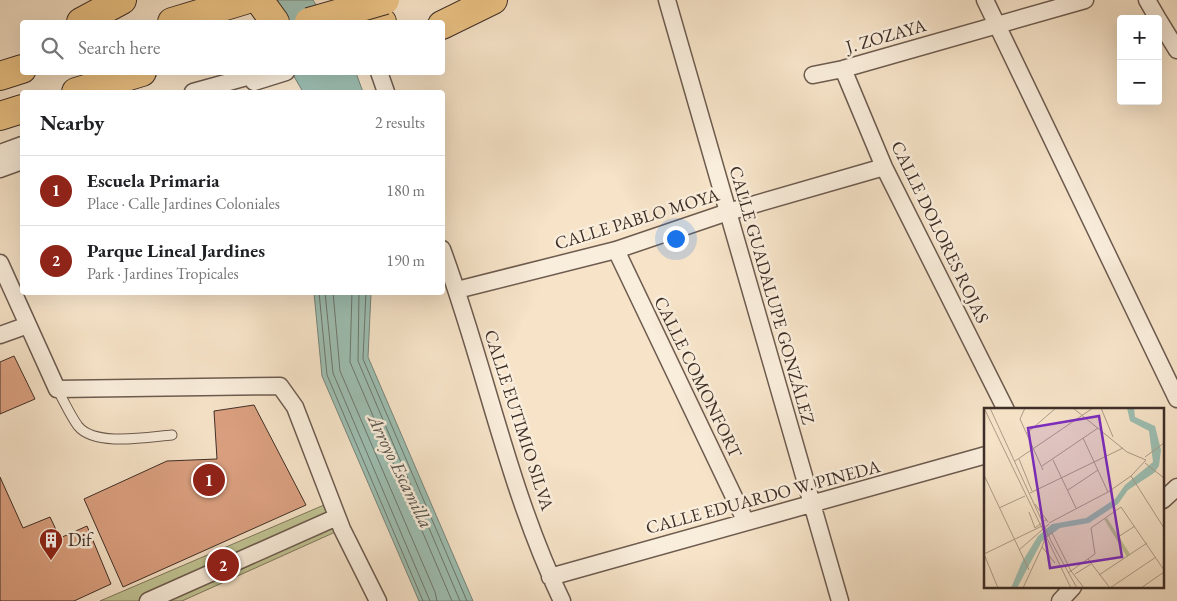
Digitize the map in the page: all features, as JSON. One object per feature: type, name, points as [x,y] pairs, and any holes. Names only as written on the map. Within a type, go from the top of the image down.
[{"type":"highway","points":[[85,20],[122,0]]},
{"type":"highway","points":[[181,19],[245,0]]},
{"type":"highway","points":[[259,0],[274,20]]},
{"type":"highway","points":[[370,0],[380,20]]},
{"type":"highway","points":[[316,20],[385,0]]},
{"type":"highway","points":[[445,24],[493,0]]},
{"type":"highway","points":[[83,90],[132,75]]},
{"type":"highway","points":[[0,116],[20,110]]},
{"type":"highway","points":[[0,121],[20,119]]},
{"type":"street","points":[[335,0],[345,20]]},
{"type":"street","points":[[357,0],[365,20]]},
{"type":"street","name":"CALLE GUADALUPE GONZÁLEZ","points":[[667,0],[840,601]]},
{"type":"street","points":[[985,0],[1177,399]]},
{"type":"street","name":"J. ZOZAYA","points":[[813,75],[843,69],[1085,0]]},
{"type":"street","points":[[1147,0],[1156,15]]},
{"type":"street","points":[[1162,26],[1177,50]]},
{"type":"street","name":"CALLE DOLORES ROJAS","points":[[843,69],[884,167],[1005,408]]},
{"type":"street","points":[[200,90],[254,75]]},
{"type":"street","points":[[229,90],[277,75]]},
{"type":"street","points":[[379,75],[385,90]]},
{"type":"street","points":[[0,153],[20,146]]},
{"type":"street","points":[[0,169],[20,162]]},
{"type":"street","name":"CALLE PABLO MOYA","points":[[457,290],[616,250],[728,212],[884,167]]},
{"type":"street","name":"CALLE COMONFORT","points":[[616,250],[745,520]]},
{"type":"street","name":"CALLE EUTIMIO SILVA","points":[[445,257],[457,290],[502,442],[550,577],[562,601]]},
{"type":"street","points":[[0,262],[57,389],[280,386],[295,408],[337,517],[378,601]]},
{"type":"street","points":[[0,335],[28,325]]},
{"type":"street","name":"CALLE EDUARDO W. PINEDA","points":[[550,577],[745,520],[812,505],[984,456]]},
{"type":"street","points":[[1164,499],[1177,487]]},
{"type":"street","points":[[148,601],[167,597],[337,517]]},
{"type":"street","points":[[1060,601],[1072,588]]},
{"type":"lane","points":[[57,389],[79,428],[92,435],[106,440],[172,435]]},
{"type":"green space","points":[[331,502],[342,529],[182,601],[100,601]]},
{"type":"water","points":[[251,0],[313,0],[326,20],[263,20]]},
{"type":"water","points":[[293,75],[357,75],[362,90],[302,90]]},
{"type":"water","name":"Arroyo Escamilla","points":[[314,295],[371,295],[368,357],[473,601],[419,601],[322,376]]},
{"type":"building","points":[[14,356],[35,399],[0,414],[0,362]]},
{"type":"building","points":[[254,405],[306,505],[123,587],[84,499],[167,461],[217,459],[214,411]]},
{"type":"building","name":"Dif","points":[[0,477],[23,528],[50,517],[60,538],[87,526],[111,584],[74,601],[0,601]]},
{"type":"place","name":"Escuela Primaria","points":[[209,480]]},
{"type":"place","name":"Dif","points":[[51,561]]},
{"type":"place","name":"Parque Lineal Jardines","points":[[223,565]]}]
